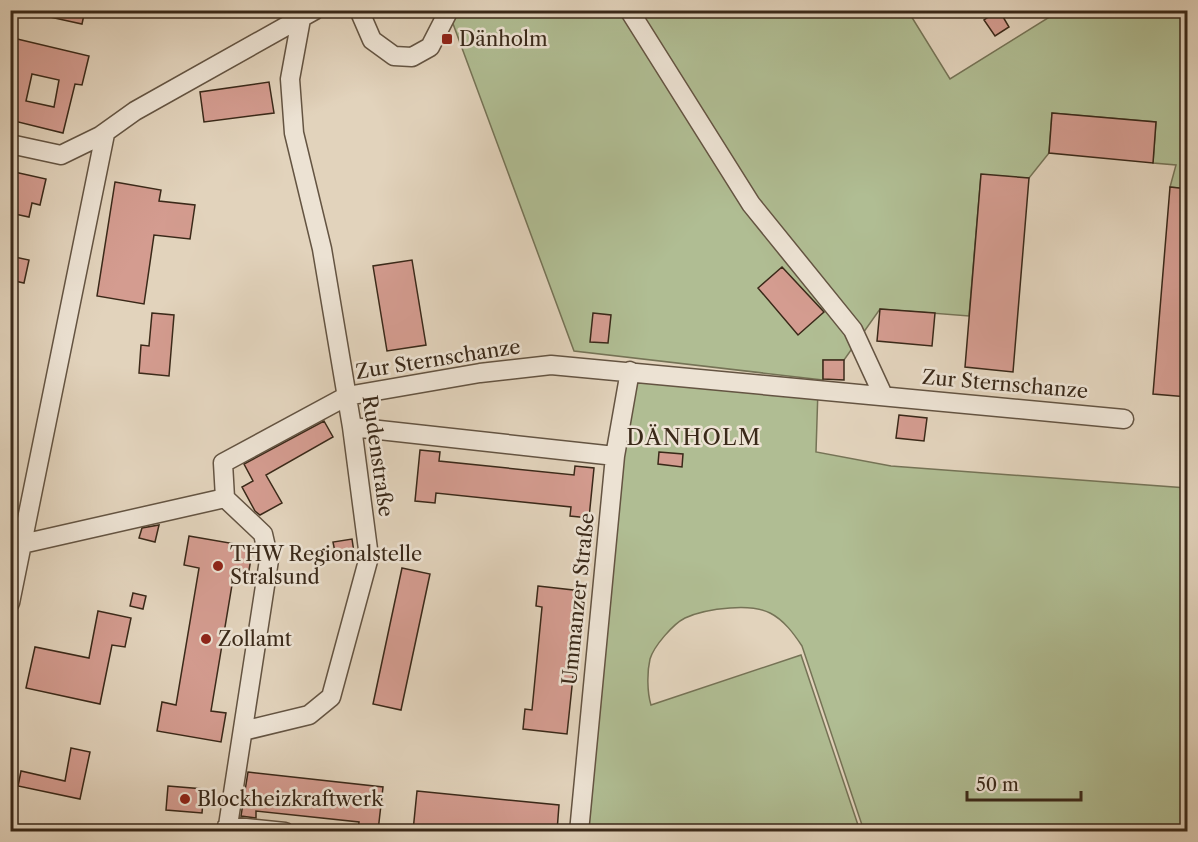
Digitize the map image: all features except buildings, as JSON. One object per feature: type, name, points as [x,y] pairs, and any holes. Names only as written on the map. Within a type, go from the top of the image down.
[{"type":"street","points":[[359,10],[372,40],[394,56],[412,57],[430,47],[449,10]]},
{"type":"street","points":[[629,10],[751,204],[853,330],[883,395]]},
{"type":"street","points":[[10,144],[61,155],[105,134],[135,111],[308,15]]},
{"type":"street","name":"Rudenstraße","points":[[243,731],[309,715],[331,697],[369,557],[352,427],[322,249],[294,133],[290,79],[308,15]]},
{"type":"street","points":[[10,603],[105,134]]},
{"type":"street","name":"Zur Sternschanze","points":[[225,498],[223,463],[347,396],[480,373],[551,365],[1124,418]]},
{"type":"street","name":"Ummanzer Straße","points":[[579,831],[615,456],[630,371]]},
{"type":"street","points":[[352,427],[615,456]]},
{"type":"street","points":[[22,544],[225,498],[263,534],[269,560],[227,829],[285,831]]},
{"type":"green space","points":[[459,10],[908,11],[950,79],[1059,11],[1187,11],[1187,189],[1170,187],[1176,165],[1153,163],[1156,122],[1052,113],[1049,153],[1029,178],[981,175],[969,316],[880,309],[844,360],[823,360],[823,380],[574,351],[452,21]]},
{"type":"green space","points":[[630,371],[818,389],[816,452],[891,466],[1187,488],[1187,831],[864,831],[802,646],[780,619],[770,613],[750,608],[725,608],[701,612],[680,621],[655,648],[648,670],[651,705],[801,655],[860,831],[579,832]]},
{"type":"place","name":"Dänholm","points":[[447,39]]},
{"type":"place","name":"THW Regionalstelle Stralsund","points":[[218,566]]},
{"type":"place","name":"Zollamt","points":[[206,639]]},
{"type":"place","name":"Blockheizkraftwerk","points":[[185,799]]},
{"type":"district","name":"DÄNHOLM","points":[[694,437]]}]
